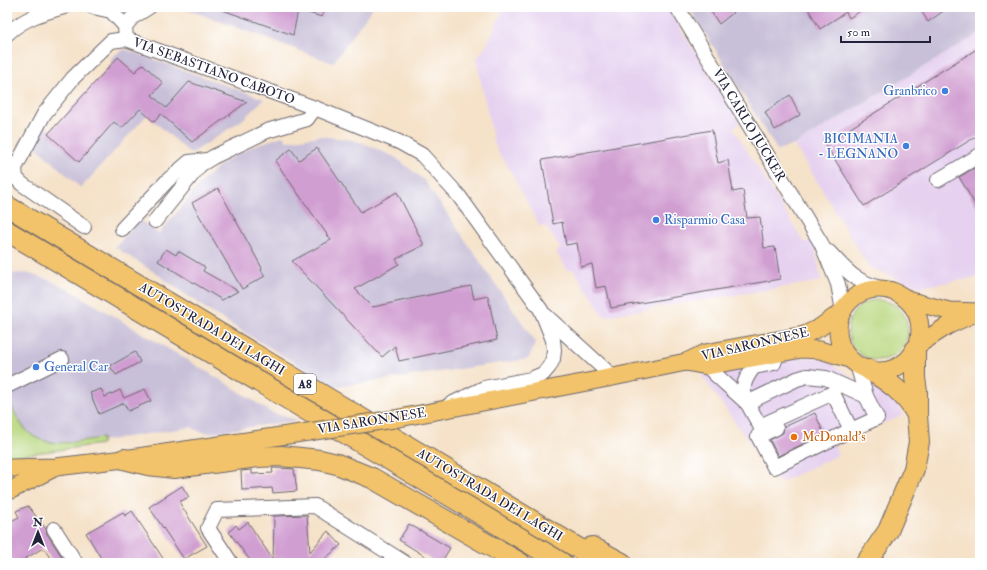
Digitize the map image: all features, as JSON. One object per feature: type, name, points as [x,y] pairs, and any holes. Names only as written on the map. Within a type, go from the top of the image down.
[{"type":"highway","name":"AUTOSTRADA DEI LAGHI","points":[[7,206],[603,563]]},
{"type":"highway","name":"AUTOSTRADA DEI LAGHI","points":[[7,231],[562,563]]},
{"type":"highway","points":[[880,563],[888,531],[914,469],[919,442],[915,378],[916,347]]},
{"type":"highway","points":[[858,364],[899,390],[917,415]]},
{"type":"highway","points":[[124,459],[148,465],[174,468],[281,456],[320,460],[337,464],[372,478],[520,563]]},
{"type":"highway","points":[[478,488],[496,495],[622,563]]},
{"type":"highway","points":[[866,563],[888,531]]},
{"type":"main road","points":[[907,300],[915,310],[919,321],[920,333],[916,347],[907,360],[895,368],[882,371],[858,364],[843,350],[838,339],[838,330],[843,311],[850,301],[860,294],[871,290],[883,289],[896,293],[907,300],[949,311],[979,312]]},
{"type":"main road","name":"VIA SARONNESE","points":[[7,468],[56,467],[124,459],[394,419],[613,377],[686,362],[705,353],[804,335],[819,328],[843,311]]},
{"type":"main road","points":[[916,347],[947,326],[979,312]]},
{"type":"main road","name":"VIA SARONNESE","points":[[686,362],[707,366],[802,349],[820,350],[858,364]]},
{"type":"main road","name":"VIA SARONNESE","points":[[7,492],[56,467]]},
{"type":"street","points":[[7,34],[15,27],[37,14],[64,7]]},
{"type":"street","name":"VIA SEBASTIANO CABOTO","points":[[92,7],[111,11],[129,22],[315,108],[399,142],[422,155],[459,196],[541,310]]},
{"type":"street","points":[[84,227],[22,184],[16,178],[15,168],[44,114],[72,78],[129,22],[122,7]]},
{"type":"street","name":"VIA SEBASTIANO CABOTO","points":[[129,22],[149,7]]},
{"type":"street","name":"VIA CARLO JUCKER","points":[[677,7],[821,243],[838,284],[843,311]]},
{"type":"street","points":[[155,221],[192,173],[207,160],[246,139],[306,119],[315,108]]},
{"type":"street","points":[[938,180],[980,155]]},
{"type":"street","points":[[122,229],[168,180],[189,162],[207,160]]},
{"type":"street","name":"VIA CARLO JUCKER","points":[[821,243],[853,277],[866,284],[883,289]]},
{"type":"street","points":[[541,310],[613,377]]},
{"type":"street","points":[[438,410],[484,388],[530,379],[543,374],[553,359],[554,340],[541,310]]},
{"type":"street","points":[[777,354],[774,363],[754,366],[743,387],[747,403],[760,426],[833,393],[851,430]]},
{"type":"street","points":[[7,386],[62,359]]},
{"type":"street","points":[[790,412],[794,421],[758,436],[774,467],[877,418],[866,396],[858,364]]},
{"type":"street","points":[[707,366],[747,403]]},
{"type":"street","points":[[747,403],[797,379],[807,376],[826,378],[866,396]]},
{"type":"street","points":[[231,563],[208,528],[218,510],[315,506],[405,563]]},
{"type":"street","points":[[54,529],[76,563]]},
{"type":"shaded area","points":[[181,7],[373,7],[333,63]]},
{"type":"shaded area","points":[[508,7],[667,7],[740,123],[733,128],[804,242],[813,240],[822,281],[604,316],[573,269],[568,271],[556,252],[561,249],[545,225],[540,227],[509,168],[497,150],[493,139],[477,58],[487,44],[502,12]]},
{"type":"shaded area","points":[[689,7],[980,7],[980,33],[794,145],[777,150]]},
{"type":"shaded area","points":[[980,33],[980,277],[919,287],[869,267],[794,145]]},
{"type":"shaded area","points":[[125,49],[264,99],[242,120],[191,154],[147,115],[81,188],[34,145],[43,124],[51,131],[113,63],[110,60],[114,55]]},
{"type":"shaded area","points":[[283,136],[287,141],[320,136],[347,139],[363,143],[395,157],[424,180],[536,343],[528,359],[335,387],[209,311],[157,274],[115,247],[140,220],[159,234],[204,179],[225,161],[253,146]]},
{"type":"shaded area","points":[[26,273],[49,280],[68,289],[234,388],[272,413],[298,420],[209,433],[198,431],[191,427],[102,441],[102,438],[57,443],[48,443],[38,440],[29,434],[22,425],[7,398],[7,274]]},
{"type":"shaded area","points":[[794,357],[826,360],[856,380],[877,386],[895,397],[903,415],[834,444],[838,455],[779,483],[701,375]]},
{"type":"green space","points":[[878,300],[895,305],[903,313],[908,330],[903,347],[895,355],[878,360],[861,355],[853,347],[848,330],[853,313],[861,305]]},
{"type":"green space","points":[[7,398],[22,425],[39,439],[59,443],[102,438],[102,444],[7,457]]},
{"type":"building","points":[[326,7],[322,17],[298,10],[293,35],[217,8]]},
{"type":"building","points":[[708,7],[729,7],[733,13],[719,24]]},
{"type":"building","points":[[807,7],[867,7],[849,18],[846,12],[820,29]]},
{"type":"building","points":[[919,7],[949,7],[928,22]]},
{"type":"building","name":"Granbrico","points":[[980,47],[980,134],[864,206],[825,144]]},
{"type":"building","points":[[118,57],[135,72],[143,64],[163,83],[152,95],[166,108],[189,82],[247,102],[192,142],[161,114],[154,122],[140,109],[122,128],[114,122],[79,162],[48,134]]},
{"type":"building","points":[[790,95],[800,115],[775,130],[765,112]]},
{"type":"building","name":"Risparmio Casa","points":[[712,130],[718,163],[728,160],[733,192],[743,190],[747,218],[760,217],[764,248],[775,247],[780,279],[611,308],[606,286],[596,288],[592,264],[581,267],[577,243],[566,245],[562,222],[553,224],[542,160]]},
{"type":"building","points":[[317,148],[361,212],[397,192],[424,245],[396,259],[399,264],[355,289],[373,307],[471,286],[474,299],[488,296],[497,340],[399,361],[395,346],[382,357],[292,261],[331,240],[275,161],[291,149],[299,160]]},
{"type":"building","points":[[980,165],[980,213],[959,177]]},
{"type":"building","points":[[218,188],[265,276],[242,289],[192,203]]},
{"type":"building","points":[[166,249],[176,255],[178,251],[205,267],[203,271],[238,291],[222,300],[158,261]]},
{"type":"building","points":[[135,352],[140,362],[116,375],[110,366]]},
{"type":"building","points":[[101,389],[105,397],[120,390],[124,398],[145,389],[151,401],[128,411],[124,403],[99,414],[90,393]]},
{"type":"building","name":"McDonald's","points":[[815,413],[824,434],[778,456],[770,440],[783,433],[784,427]]},
{"type":"building","points":[[272,468],[294,469],[297,491],[273,493],[272,488],[242,490],[241,471],[252,470],[252,474],[273,473]]},
{"type":"building","points":[[182,486],[189,497],[179,502],[207,546],[184,559],[149,507]]},
{"type":"building","points":[[28,506],[46,529],[47,534],[66,563],[54,563],[43,548],[18,563],[7,563],[7,528],[11,526],[9,522],[19,517],[16,511]]},
{"type":"building","points":[[132,511],[166,563],[104,563],[86,533],[123,512],[125,516]]},
{"type":"building","points":[[307,515],[310,552],[328,531],[341,545],[320,563],[252,563],[229,532],[236,525],[239,529],[248,522],[273,560],[274,516]]},
{"type":"building","points":[[409,524],[450,548],[441,563],[436,563],[399,540]]},
{"type":"place","name":"Granbrico","points":[[945,91]]},
{"type":"place","name":"BICIMANIA - LEGNANO","points":[[906,146]]},
{"type":"place","name":"Risparmio Casa","points":[[656,220]]},
{"type":"place","name":"General Car","points":[[36,367]]},
{"type":"place","name":"McDonald's","points":[[794,437]]}]
